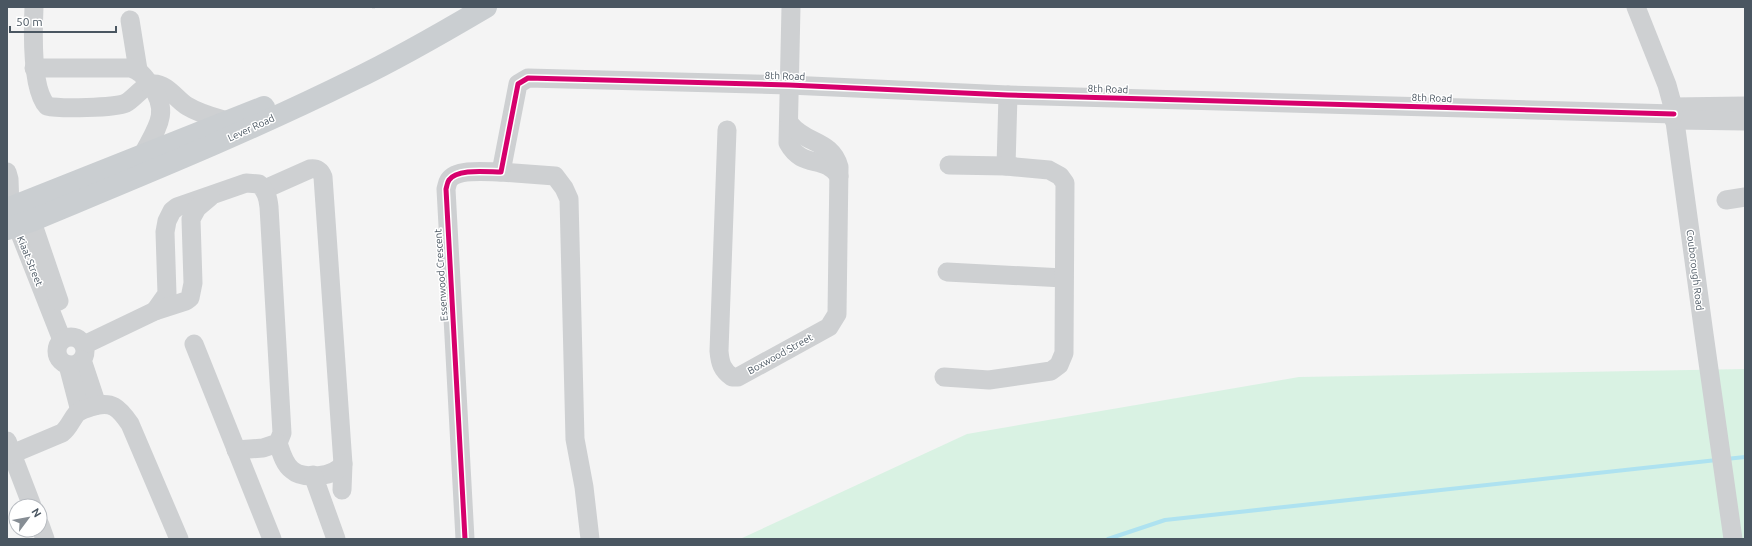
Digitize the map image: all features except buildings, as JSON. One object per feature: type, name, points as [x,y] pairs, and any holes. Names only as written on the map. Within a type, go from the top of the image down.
[{"type":"main road","name":"Lever Road","points":[[16,216],[143,154],[348,74],[378,60],[474,7]]},
{"type":"main road","name":"Lever Road","points":[[16,216],[213,145],[346,84],[430,40],[486,7]]},
{"type":"street","points":[[34,7],[34,68],[41,98],[47,106],[118,105],[127,102],[144,78]]},
{"type":"street","name":"Boxwood Street","points":[[727,130],[719,351],[720,364],[727,374],[732,377],[738,377],[829,326],[834,321],[838,309],[839,176],[831,166],[801,159],[792,150],[787,140],[790,124],[789,85],[791,7]]},
{"type":"street","name":"Couborough Road","points":[[1636,7],[1667,85],[1674,114],[1733,539]]},
{"type":"street","points":[[130,20],[144,78],[160,100],[162,107],[162,114],[159,123],[143,154]]},
{"type":"street","points":[[34,68],[131,68],[144,78],[166,88],[186,105],[200,113],[227,121]]},
{"type":"street","name":"8th Road","points":[[501,172],[518,84],[528,78],[789,85],[1008,95],[1674,114]]},
{"type":"street","points":[[1006,166],[1008,95]]},
{"type":"street","points":[[1674,114],[1745,106]]},
{"type":"street","points":[[1674,114],[1745,121]]},
{"type":"street","points":[[944,377],[988,380],[1035,374],[1056,368],[1064,353],[1065,183],[1060,176],[1054,172],[1006,166],[949,165]]},
{"type":"street","points":[[265,189],[310,169],[317,169],[324,177],[342,464],[342,490]]},
{"type":"street","name":"Essenwood Crescent","points":[[465,539],[445,194],[449,180],[456,175],[475,172],[501,172],[555,176],[564,188],[569,199],[575,439],[584,487],[590,539]]},
{"type":"street","name":"Kiaat Street","points":[[8,176],[16,216],[74,349]]},
{"type":"street","points":[[155,311],[167,294],[164,232],[172,211],[177,207],[210,197],[246,183],[259,184],[265,189],[268,197],[273,245],[282,433],[278,443],[286,463],[293,472],[298,475],[322,475],[335,472],[340,469],[342,464]]},
{"type":"street","points":[[74,349],[155,311],[178,305],[186,302],[190,298],[193,283],[191,219],[196,208],[210,197]]},
{"type":"street","points":[[1726,200],[1745,197]]},
{"type":"street","points":[[947,272],[1064,278]]},
{"type":"street","points":[[194,344],[272,539]]},
{"type":"street","points":[[74,349],[97,405]]},
{"type":"street","points":[[74,349],[80,411]]},
{"type":"street","points":[[29,498],[9,448],[62,433],[80,411],[97,405],[109,404],[119,409],[130,424],[179,539]]},
{"type":"street","points":[[236,450],[264,448],[278,443]]},
{"type":"street","points":[[313,475],[336,539]]},
{"type":"green space","points":[[1745,369],[1745,539],[740,539],[967,434],[1299,377]]},
{"type":"waterway","points":[[1726,459],[1745,457]]},
{"type":"waterway","points":[[1108,539],[1165,520],[1717,460]]},
{"type":"cycle path","points":[[465,539],[446,189],[449,180],[453,176],[459,174],[466,172],[501,172],[518,84],[528,78],[789,85],[1008,95],[1674,114]]}]
